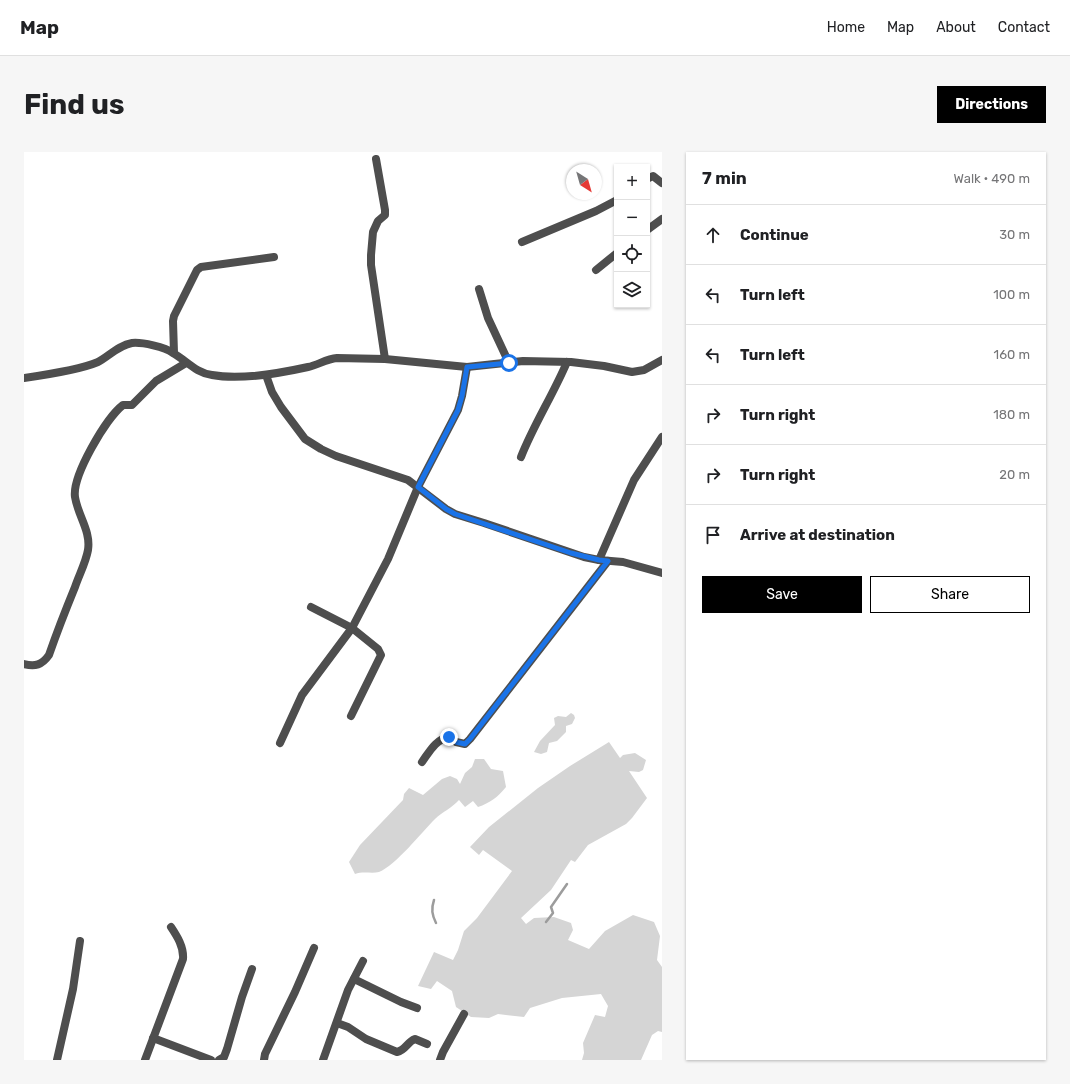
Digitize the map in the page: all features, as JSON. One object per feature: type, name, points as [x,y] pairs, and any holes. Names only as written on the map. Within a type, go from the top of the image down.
[{"type":"street","points":[[376,159],[385,215],[378,221],[373,232],[371,265],[385,359]]},
{"type":"street","points":[[650,178],[653,176],[662,183]]},
{"type":"street","points":[[522,242],[602,209],[614,202]]},
{"type":"street","points":[[650,228],[662,219]]},
{"type":"street","points":[[596,270],[614,255]]},
{"type":"street","points":[[174,352],[174,316],[197,270],[201,267],[274,257]]},
{"type":"street","points":[[479,290],[488,318],[509,363]]},
{"type":"street","points":[[24,378],[98,362],[125,345],[132,343],[166,349],[174,352],[194,369],[210,375],[224,377],[266,374],[310,367],[330,359],[337,358],[385,359],[467,367],[523,362],[567,362],[604,366],[632,372],[644,370],[662,360]]},
{"type":"street","points":[[521,457],[530,434],[555,389],[567,362]]},
{"type":"street","points":[[24,664],[32,666],[38,665],[45,661],[49,655],[86,559],[89,541],[88,532],[75,496],[76,486],[86,458],[100,433],[121,406],[132,405],[156,381],[186,363]]},
{"type":"street","points":[[280,743],[302,695],[352,628],[388,559],[418,487],[458,410],[467,367]]},
{"type":"street","points":[[266,374],[272,392],[281,407],[305,439],[321,449],[336,456],[394,474],[408,480],[446,509],[455,514],[571,553],[599,560],[624,562],[662,573]]},
{"type":"street","points":[[599,560],[630,487],[662,436]]},
{"type":"street","points":[[422,762],[433,746],[441,739],[449,737],[456,742],[465,744],[470,739],[608,561]]},
{"type":"street","points":[[311,607],[352,628],[378,649],[381,655],[351,716]]},
{"type":"street","points":[[146,1060],[183,959],[184,953],[177,936],[171,927]]},
{"type":"street","points":[[57,1060],[80,942]]},
{"type":"street","points":[[264,1060],[265,1054],[295,992],[314,948]]},
{"type":"street","points":[[323,1060],[348,990],[363,961]]},
{"type":"street","points":[[219,1060],[224,1057],[227,1049],[252,969]]},
{"type":"street","points":[[354,979],[401,1002],[417,1008]]},
{"type":"street","points":[[440,1060],[464,1014]]},
{"type":"street","points":[[336,1023],[348,1027],[366,1039],[397,1052],[402,1050],[415,1038],[427,1044]]},
{"type":"street","points":[[153,1038],[211,1060]]},
{"type":"shaded area","points":[[571,713],[575,718],[572,724],[566,726],[566,732],[557,741],[549,743],[547,752],[541,754],[534,752],[540,741],[555,725],[554,718],[558,716],[566,717]]},
{"type":"shaded area","points":[[609,742],[620,758],[623,755],[635,753],[646,760],[643,770],[639,772],[629,771],[647,798],[626,824],[588,845],[575,862],[571,860],[551,890],[521,918],[526,924],[534,918],[554,917],[571,923],[573,930],[568,940],[589,949],[605,931],[633,915],[654,922],[660,936],[657,960],[662,967],[662,1032],[658,1031],[652,1035],[641,1060],[582,1060],[584,1053],[583,1043],[595,1015],[605,1017],[608,1006],[601,994],[562,998],[530,1008],[524,1017],[498,1014],[489,1018],[471,1017],[456,1007],[452,991],[437,981],[431,989],[418,986],[434,952],[453,960],[464,931],[477,918],[512,871],[483,850],[479,855],[470,847],[489,827],[538,788]]},
{"type":"shaded area","points":[[475,759],[484,759],[491,769],[503,771],[506,787],[500,794],[490,802],[478,807],[473,801],[465,807],[459,800],[435,819],[393,863],[386,868],[376,873],[355,874],[349,862],[360,845],[403,800],[404,794],[409,788],[423,795],[442,779],[450,776],[457,779],[460,784],[465,773],[472,767]]},
{"type":"waterway","points":[[546,922],[553,913],[551,907],[567,884]]},
{"type":"waterway","points":[[434,900],[432,912],[436,923]]},
{"type":"route","points":[[449,737],[460,744],[465,744],[470,739],[608,561],[571,553],[455,514],[446,509],[418,487],[458,410],[467,367],[509,363]]}]
